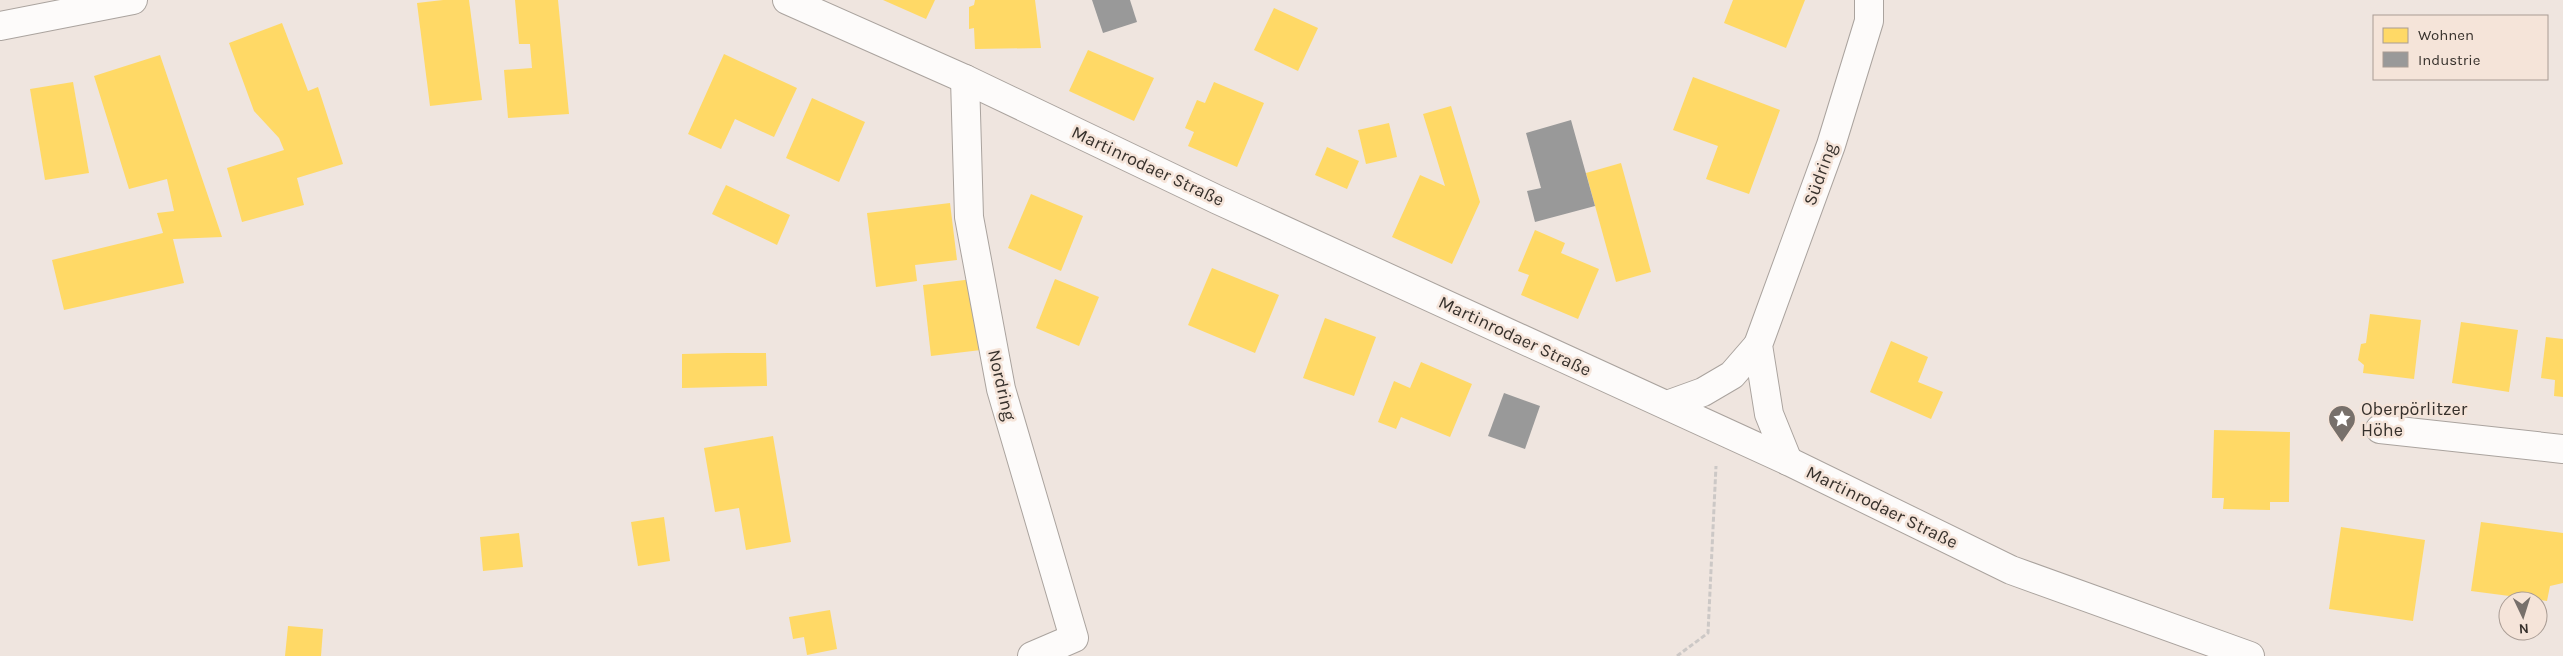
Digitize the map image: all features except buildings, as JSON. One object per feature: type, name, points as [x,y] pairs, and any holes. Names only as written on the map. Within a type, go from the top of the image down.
[{"type":"street","points":[[0,26],[133,0]]},
{"type":"street","name":"Martinrodaer Straße","points":[[787,0],[965,79],[1218,200],[1788,461],[2011,570],[2250,656]]},
{"type":"street","name":"Südring","points":[[1667,405],[1703,392],[1732,374],[1758,345],[1831,145],[1869,21],[1869,0]]},
{"type":"street","name":"Nordring","points":[[965,79],[969,217],[1000,389],[1074,638],[1032,656]]},
{"type":"street","name":"Südring","points":[[1758,345],[1769,414],[1788,461]]},
{"type":"street","points":[[2380,429],[2563,449]]},
{"type":"path","points":[[1677,656],[1708,634],[1714,477],[1723,431]]},
{"type":"place","name":"Oberpörlitzer Höhe","points":[[2342,443]]}]
